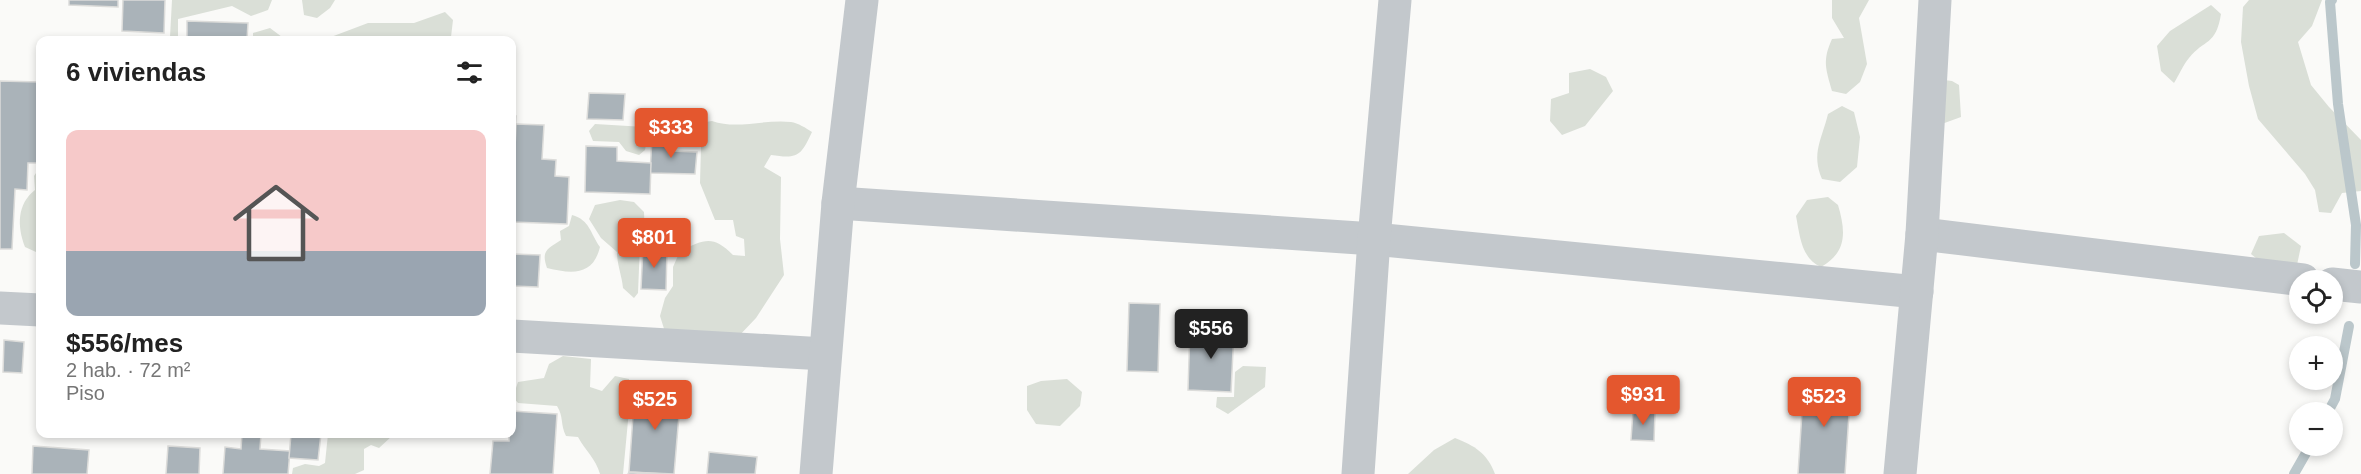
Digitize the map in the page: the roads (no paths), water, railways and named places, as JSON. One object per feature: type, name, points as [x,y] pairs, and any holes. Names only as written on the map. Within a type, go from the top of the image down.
[{"type":"street","points":[[816,474],[838,203],[862,0]]},
{"type":"street","points":[[1358,474],[1374,239],[1395,0]]},
{"type":"street","points":[[1900,474],[1922,234],[1935,0]]},
{"type":"street","points":[[838,203],[1374,239],[1917,292]]},
{"type":"street","points":[[1922,234],[2289,278]]},
{"type":"street","points":[[2343,285],[2361,287]]},
{"type":"street","points":[[0,308],[36,310]]},
{"type":"street","points":[[516,336],[825,354]]},
{"type":"waterway","points":[[2332,0],[2330,2],[2338,104],[2356,225],[2355,264]]},
{"type":"waterway","points":[[2333,402],[2349,326]]},
{"type":"waterway","points":[[2294,474],[2304,456]]}]
